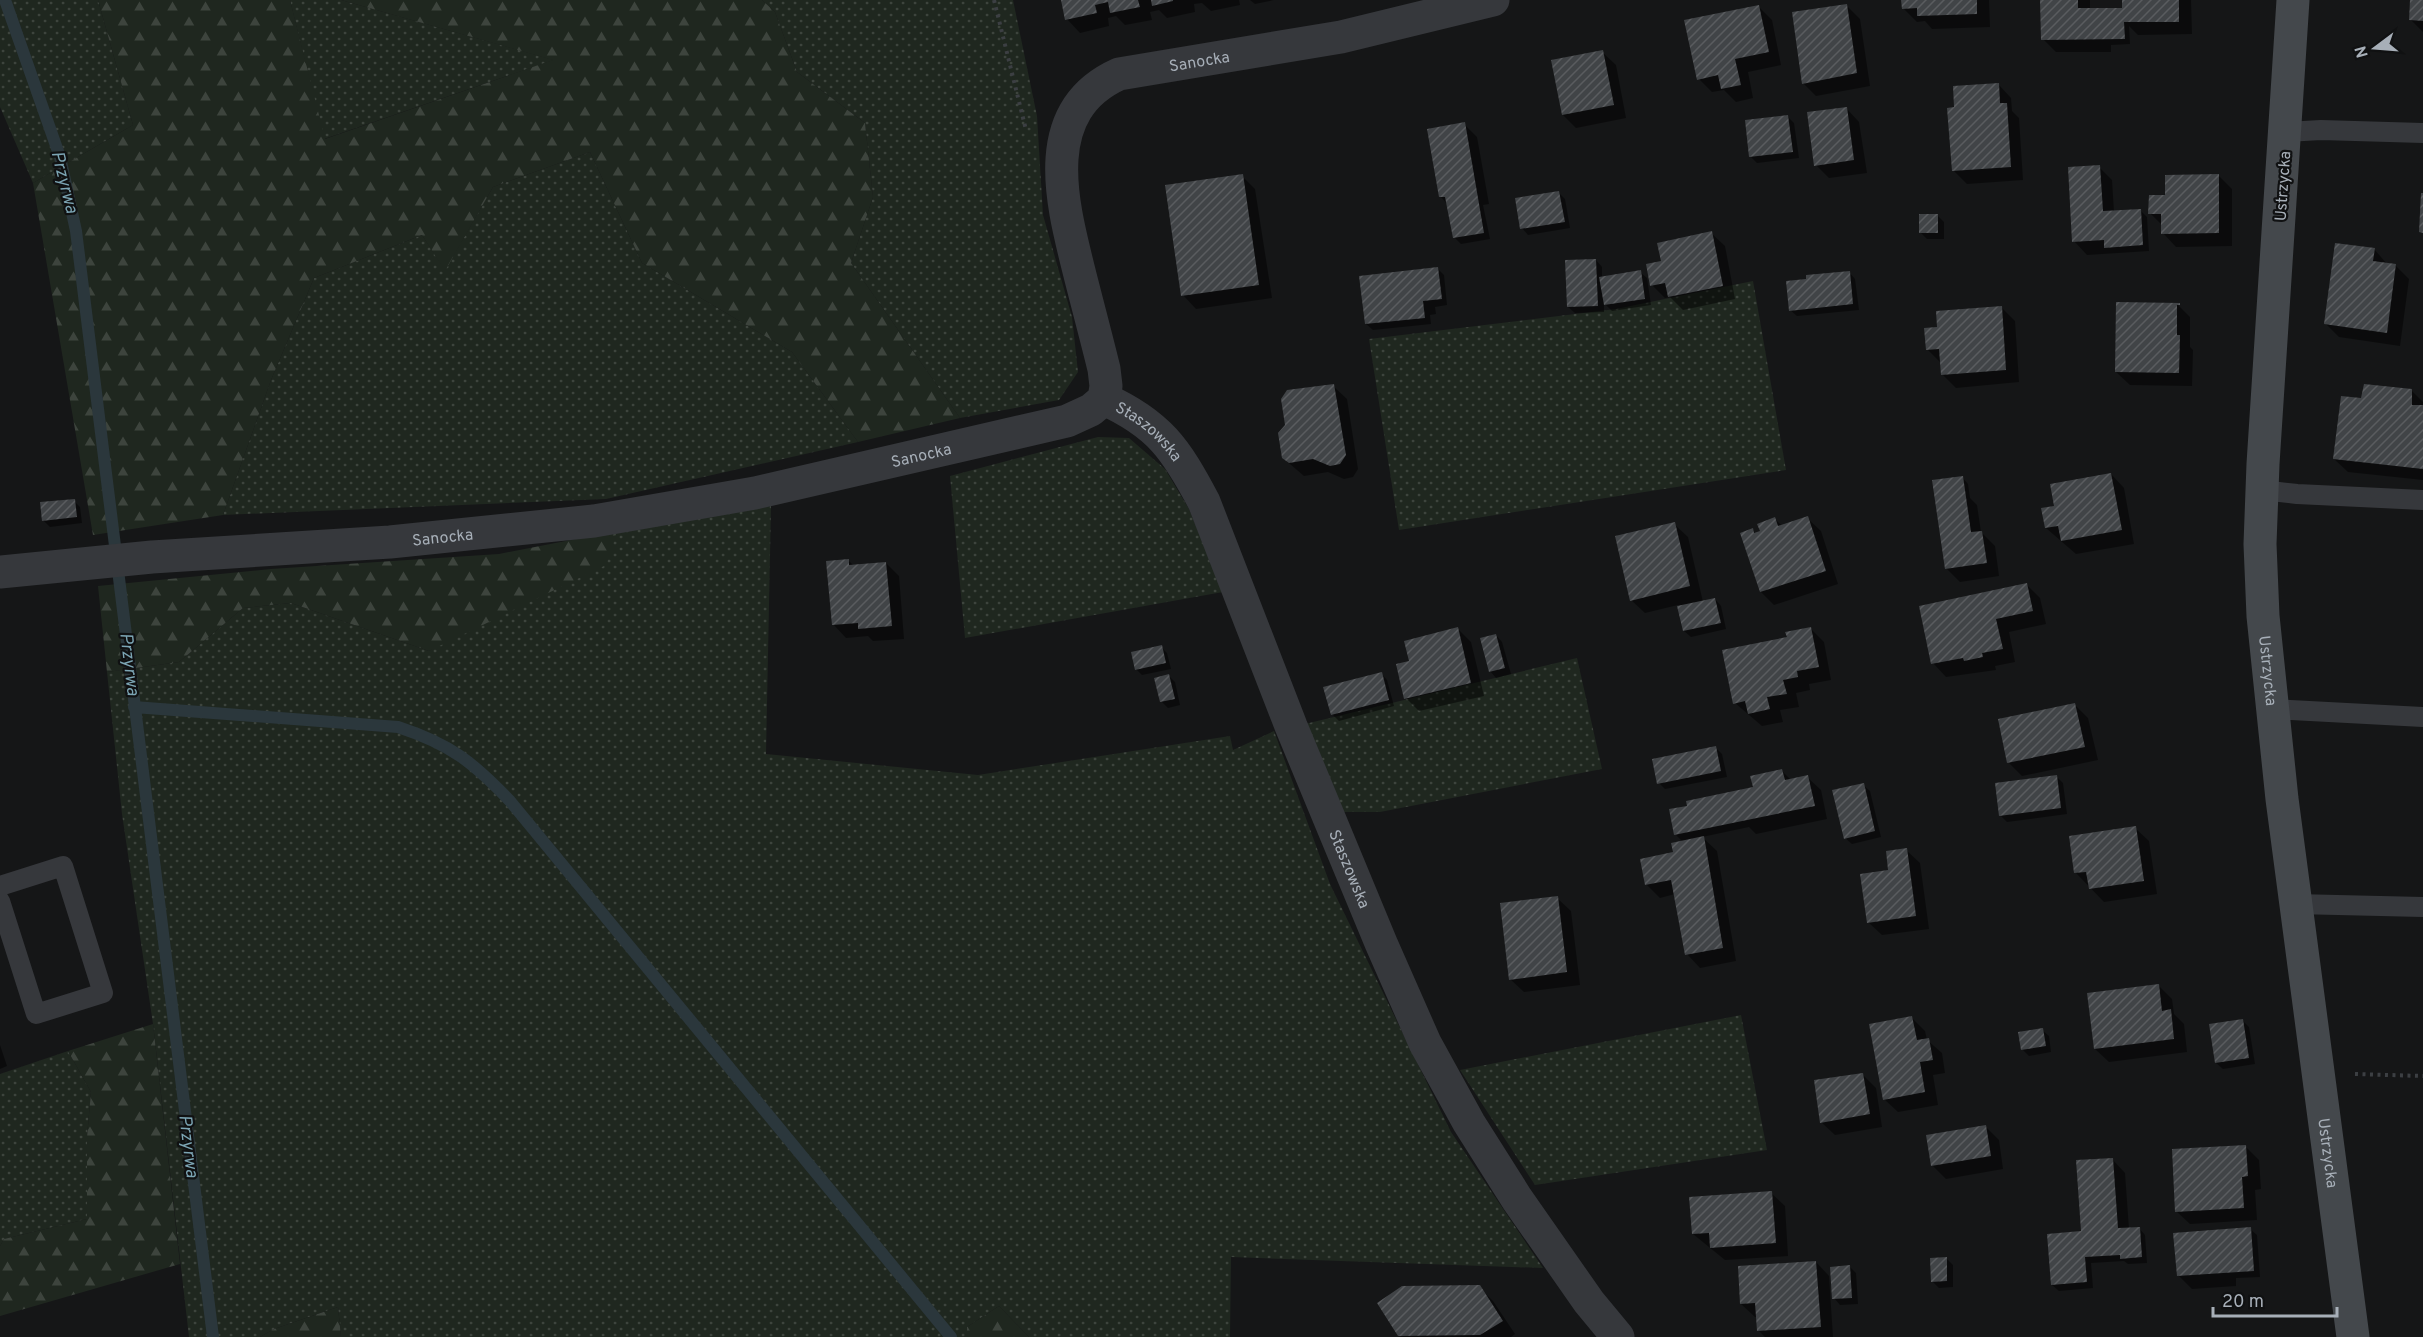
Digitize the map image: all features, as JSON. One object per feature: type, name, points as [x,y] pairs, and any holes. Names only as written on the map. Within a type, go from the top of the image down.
[{"type":"street","name":"Sanocka","points":[[0,572],[152,557],[390,542],[603,520],[755,493],[1067,421],[1091,410],[1104,399],[1106,386],[1104,369],[1065,216],[1060,182],[1061,152],[1067,131],[1089,93],[1104,81],[1119,74],[1341,37],[1493,0]]},
{"type":"street","name":"Ustrzycka","points":[[2293,0],[2262,490],[2260,544],[2262,592],[2295,904],[2353,1337]]},
{"type":"street","name":"Staszowska","points":[[1104,399],[1141,418],[1159,433],[1189,474],[1204,502],[1291,726],[1425,1043],[1469,1123],[1517,1199],[1589,1302],[1618,1337]]},
{"type":"lane","points":[[2286,132],[2321,130],[2423,133]]},
{"type":"lane","points":[[2262,490],[2296,494],[2423,500]]},
{"type":"lane","points":[[2273,709],[2423,717]]},
{"type":"lane","points":[[0,886],[63,866],[103,993],[36,1014],[8,956],[0,901]]},
{"type":"lane","points":[[2295,904],[2423,907]]},
{"type":"path","points":[[994,0],[1027,134]]},
{"type":"path","points":[[2318,1077],[2357,1074],[2423,1076]]},
{"type":"green space","points":[[0,0],[98,0],[133,125],[33,183],[0,107]]},
{"type":"green space","points":[[98,0],[290,0],[325,139],[553,60],[341,0],[762,0],[775,12],[797,72],[865,123],[873,197],[851,263],[960,418],[858,442],[792,352],[642,263],[590,152],[493,187],[445,271],[422,235],[314,278],[271,380],[223,515],[93,535],[33,183],[133,125]]},
{"type":"green space","points":[[290,0],[341,0],[554,60],[324,139]]},
{"type":"green space","points":[[762,0],[1013,0],[1037,116],[1043,215],[1072,317],[1078,372],[1059,400],[960,418],[851,263],[873,197],[865,123],[797,72],[775,12]]},
{"type":"green space","points":[[590,152],[642,263],[792,352],[858,442],[606,499],[223,515],[271,380],[314,278],[422,235],[445,270],[493,187]]},
{"type":"green space","points":[[1753,281],[1786,470],[1399,530],[1369,339],[1616,309]]},
{"type":"green space","points":[[1098,437],[1129,438],[1165,469],[1189,509],[1223,592],[965,638],[950,476]]},
{"type":"green space","points":[[771,506],[766,754],[978,775],[1230,736],[1233,750],[1274,731],[1330,884],[1451,1132],[1543,1268],[1231,1257],[1230,1337],[1029,1337],[999,1306],[967,1327],[967,1337],[341,1337],[338,1307],[274,1329],[260,1337],[189,1337],[153,1024],[122,814],[107,672],[179,662],[243,608],[291,603],[429,651],[617,531]]},
{"type":"green space","points":[[617,531],[606,565],[429,651],[291,603],[243,608],[179,662],[107,672],[98,586],[271,569],[499,554]]},
{"type":"green space","points":[[1577,658],[1602,769],[1380,812],[1342,812],[1305,724]]},
{"type":"green space","points":[[1741,1015],[1767,1150],[1535,1185],[1460,1070]]},
{"type":"green space","points":[[153,1024],[180,1264],[0,1316],[0,1246],[4,1239],[87,1219],[87,1137],[91,1092],[68,1051]]},
{"type":"green space","points":[[68,1051],[91,1092],[87,1137],[87,1219],[4,1239],[0,1246],[0,1074]]},
{"type":"green space","points":[[999,1306],[1029,1337],[967,1337],[967,1327]]},
{"type":"green space","points":[[338,1307],[341,1337],[260,1337],[274,1329]]},
{"type":"building","points":[[1061,0],[1138,0],[1140,7],[1110,13],[1108,2],[1095,5],[1097,13],[1065,20]]},
{"type":"building","points":[[1151,0],[1173,0],[1173,1],[1152,6]]},
{"type":"building","points":[[1901,0],[1977,0],[1977,14],[1917,16],[1917,8],[1902,9]]},
{"type":"building","points":[[2040,0],[2078,0],[2078,8],[2122,8],[2122,0],[2179,0],[2179,22],[2124,22],[2125,39],[2041,40]]},
{"type":"building","points":[[2410,0],[2423,0],[2423,21],[2409,20]]},
{"type":"building","points":[[1847,4],[1857,73],[1802,84],[1792,12]]},
{"type":"building","points":[[1759,5],[1769,52],[1735,59],[1741,85],[1721,89],[1718,75],[1697,80],[1684,20]]},
{"type":"building","points":[[1603,50],[1614,105],[1562,115],[1551,60]]},
{"type":"building","points":[[1999,83],[2000,103],[2007,103],[2011,167],[1952,171],[1947,108],[1954,107],[1953,86]]},
{"type":"building","points":[[1847,107],[1854,160],[1814,166],[1807,112]]},
{"type":"building","points":[[1788,115],[1793,152],[1749,157],[1745,120]]},
{"type":"building","points":[[1465,122],[1484,233],[1453,238],[1445,197],[1439,197],[1427,129]]},
{"type":"building","points":[[2100,165],[2103,211],[2141,209],[2143,245],[2104,248],[2104,240],[2072,242],[2068,167]]},
{"type":"building","points":[[1243,174],[1259,285],[1181,296],[1165,185]]},
{"type":"building","points":[[2219,174],[2219,233],[2161,234],[2161,214],[2148,214],[2149,195],[2165,195],[2165,175]]},
{"type":"building","points":[[1559,191],[1565,222],[1520,229],[1515,198]]},
{"type":"building","points":[[2421,193],[2423,193],[2423,233],[2419,232]]},
{"type":"building","points":[[1919,214],[1938,214],[1938,233],[1919,233]]},
{"type":"building","points":[[1712,231],[1723,286],[1668,297],[1665,283],[1650,286],[1646,264],[1661,261],[1657,243]]},
{"type":"building","points":[[2335,243],[2375,248],[2373,261],[2396,264],[2387,333],[2324,324]]},
{"type":"building","points":[[1596,259],[1598,306],[1567,307],[1565,260]]},
{"type":"building","points":[[1438,267],[1442,299],[1423,301],[1425,318],[1365,324],[1359,276]]},
{"type":"building","points":[[1641,270],[1645,299],[1604,305],[1599,277]]},
{"type":"building","points":[[1850,271],[1853,304],[1789,311],[1786,281],[1806,279],[1806,275]]},
{"type":"building","points":[[2116,302],[2180,303],[2177,305],[2177,335],[2180,335],[2179,373],[2115,372]]},
{"type":"building","points":[[2002,306],[2006,370],[1941,375],[1939,349],[1926,350],[1924,328],[1937,327],[1936,311]]},
{"type":"building","points":[[1334,384],[1346,455],[1340,464],[1330,466],[1313,459],[1289,463],[1282,458],[1278,433],[1285,425],[1281,399],[1287,390]]},
{"type":"building","points":[[2364,384],[2412,389],[2412,405],[2423,405],[2423,469],[2333,459],[2341,396],[2361,398]]},
{"type":"building","points":[[2111,473],[2122,530],[2061,541],[2058,526],[2045,528],[2041,508],[2054,506],[2050,484]]},
{"type":"building","points":[[1963,476],[1971,532],[1982,531],[1987,563],[1945,569],[1932,480]]},
{"type":"building","points":[[75,499],[77,517],[42,521],[40,502]]},
{"type":"building","points":[[1808,516],[1826,571],[1760,592],[1740,533],[1753,528],[1754,533],[1760,531],[1757,524],[1775,517],[1778,526]]},
{"type":"building","points":[[1675,522],[1690,586],[1630,601],[1615,536]]},
{"type":"building","points":[[849,559],[849,565],[886,562],[892,626],[858,629],[858,623],[832,625],[826,561]]},
{"type":"building","points":[[2027,583],[2033,611],[1996,619],[2003,649],[1982,653],[1983,657],[1964,661],[1963,658],[1931,664],[1919,606]]},
{"type":"building","points":[[1715,598],[1721,623],[1683,631],[1677,606]]},
{"type":"building","points":[[1458,627],[1471,683],[1404,699],[1396,664],[1409,661],[1404,641]]},
{"type":"building","points":[[1811,627],[1819,667],[1797,671],[1798,677],[1783,680],[1787,694],[1767,697],[1770,709],[1748,714],[1745,701],[1733,704],[1722,650],[1787,637],[1785,632]]},
{"type":"building","points":[[1496,634],[1505,668],[1489,672],[1480,638]]},
{"type":"building","points":[[1162,645],[1166,663],[1135,670],[1131,652]]},
{"type":"building","points":[[1382,672],[1389,700],[1331,715],[1323,687]]},
{"type":"building","points":[[1169,674],[1175,699],[1160,702],[1154,678]]},
{"type":"building","points":[[2075,703],[2085,747],[2007,763],[1998,719]]},
{"type":"building","points":[[1716,746],[1721,771],[1657,784],[1652,759]]},
{"type":"building","points":[[1782,769],[1785,780],[1808,775],[1815,806],[1674,835],[1669,809],[1687,806],[1686,801],[1753,787],[1750,776]]},
{"type":"building","points":[[2057,775],[2061,808],[1999,816],[1995,783]]},
{"type":"building","points":[[1864,783],[1875,831],[1844,839],[1832,790]]},
{"type":"building","points":[[2136,826],[2144,881],[2089,889],[2086,872],[2074,873],[2069,836]]},
{"type":"building","points":[[1704,836],[1723,948],[1685,955],[1671,880],[1645,885],[1640,859],[1673,852],[1671,843]]},
{"type":"building","points":[[1907,848],[1916,916],[1867,923],[1860,874],[1888,870],[1886,851]]},
{"type":"building","points":[[1558,896],[1567,972],[1509,980],[1500,903]]},
{"type":"building","points":[[2159,984],[2162,1011],[2171,1009],[2174,1039],[2094,1049],[2087,993]]},
{"type":"building","points":[[1912,1016],[1917,1040],[1929,1038],[1933,1060],[1920,1062],[1925,1092],[1883,1100],[1869,1024]]},
{"type":"building","points":[[2243,1019],[2249,1058],[2215,1063],[2209,1024]]},
{"type":"building","points":[[2043,1028],[2046,1046],[2021,1050],[2018,1032]]},
{"type":"building","points":[[1863,1073],[1870,1114],[1820,1123],[1814,1080]]},
{"type":"building","points":[[1986,1125],[1991,1156],[1931,1166],[1926,1135]]},
{"type":"building","points":[[2246,1145],[2248,1176],[2242,1177],[2244,1208],[2175,1212],[2172,1149]]},
{"type":"building","points":[[2113,1158],[2118,1228],[2140,1227],[2142,1257],[2120,1259],[2120,1255],[2085,1257],[2087,1282],[2051,1285],[2047,1234],[2081,1231],[2076,1160]]},
{"type":"building","points":[[1772,1191],[1776,1243],[1710,1248],[1709,1233],[1692,1234],[1689,1197]]},
{"type":"building","points":[[2251,1227],[2254,1271],[2177,1276],[2173,1233]]},
{"type":"building","points":[[1947,1257],[1947,1281],[1931,1282],[1930,1258]]},
{"type":"building","points":[[1816,1261],[1821,1327],[1757,1331],[1755,1303],[1740,1304],[1738,1266]]},
{"type":"building","points":[[1850,1265],[1852,1298],[1832,1299],[1830,1267]]},
{"type":"building","points":[[1480,1285],[1503,1321],[1480,1335],[1398,1336],[1377,1303],[1402,1286]]},
{"type":"waterway","name":"Przyrwa","points":[[5,0],[60,157],[76,231],[213,1337]]},
{"type":"waterway","points":[[134,707],[398,727],[432,740],[472,765],[510,801],[951,1337]]}]
